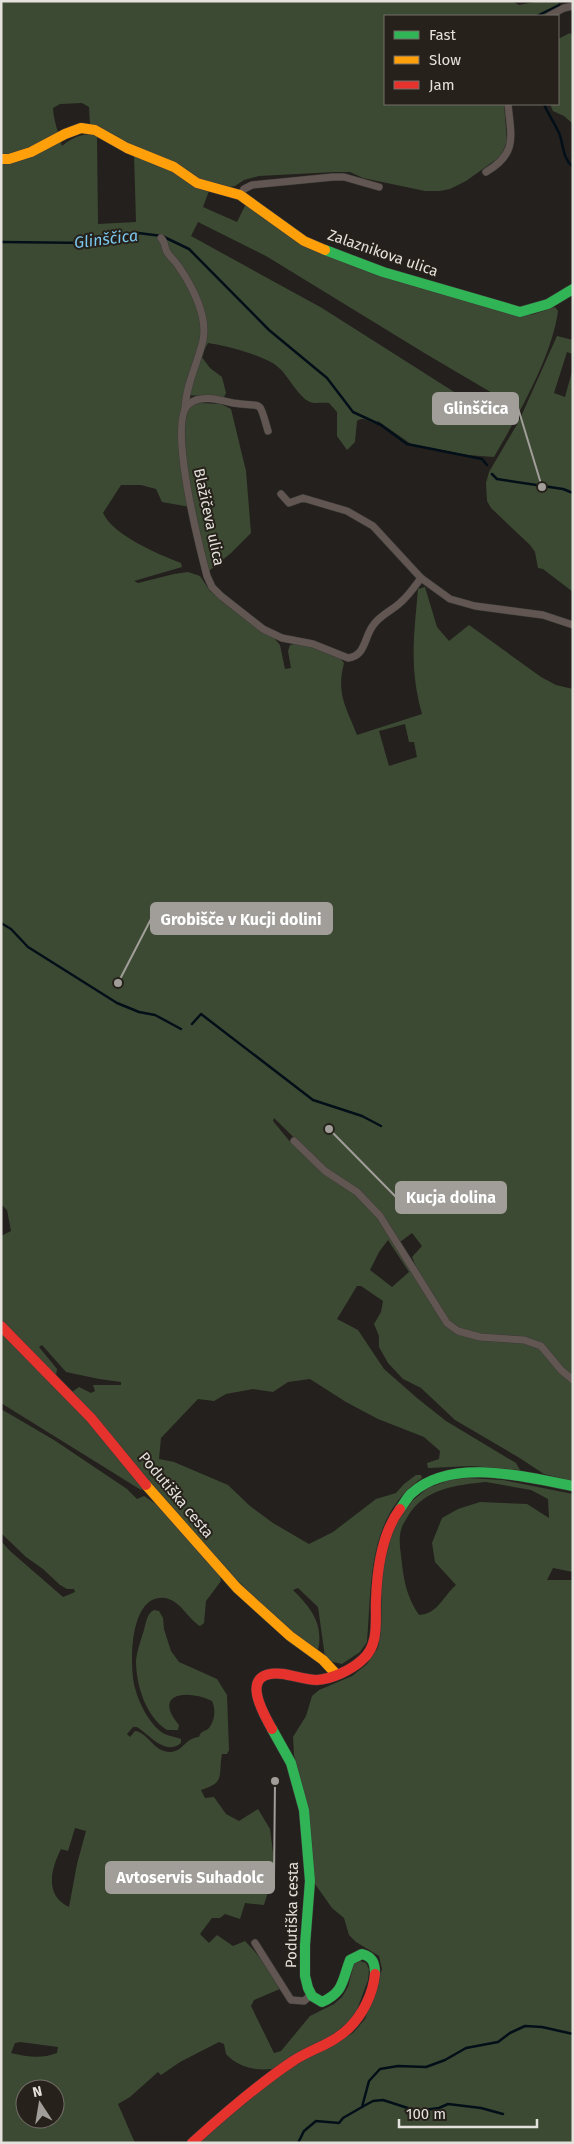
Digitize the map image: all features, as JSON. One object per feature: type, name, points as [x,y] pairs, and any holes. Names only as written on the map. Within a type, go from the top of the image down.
[{"type":"street","points":[[551,15],[564,8],[573,6]]},
{"type":"street","points":[[486,172],[497,166],[505,158],[509,150],[511,141],[508,105]]},
{"type":"street","name":"Zalaznikova ulica","points":[[1,159],[9,159],[31,152],[65,134],[81,128],[95,130],[127,148],[167,164],[197,183],[240,195],[304,241],[383,272],[520,312],[535,311],[550,305],[573,289]]},
{"type":"street","points":[[240,195],[244,189],[252,185],[333,177],[344,177],[379,187]]},
{"type":"street","points":[[161,238],[165,242],[167,252],[179,267],[188,283],[204,326],[203,340],[186,396],[185,408]]},
{"type":"street","points":[[185,408],[197,400],[213,399],[242,404],[255,403],[262,412],[268,431]]},
{"type":"street","name":"Blažičeva ulica","points":[[185,408],[181,429],[184,470],[207,576],[212,587],[221,596],[263,629],[282,638],[313,644],[348,658],[354,658],[362,651],[372,626],[380,617],[402,601],[422,578]]},
{"type":"street","points":[[281,494],[289,503],[304,498],[360,517],[373,526],[422,578],[450,599],[474,606],[543,614],[573,625]]},
{"type":"street","points":[[294,1141],[325,1171],[357,1192],[380,1216],[447,1323],[458,1331],[480,1337],[524,1340],[541,1346],[561,1370],[573,1380]]},
{"type":"street","name":"Podutiška cesta","points":[[1,1326],[91,1418],[161,1504],[237,1588],[336,1674]]},
{"type":"street","name":"Podutiška cesta","points":[[311,1995],[306,1982],[305,1946],[310,1888],[305,1820],[290,1762],[280,1740],[260,1706],[256,1693],[258,1683],[262,1676],[274,1673],[302,1679],[319,1680],[336,1674],[364,1658],[372,1647],[376,1634],[378,1572],[382,1545],[394,1516],[404,1500],[416,1489],[429,1481],[446,1475],[482,1472],[573,1486]]},
{"type":"street","points":[[192,2143],[266,2079],[299,2056],[348,2030],[360,2016],[370,1996],[374,1979],[374,1962],[369,1956],[356,1956],[350,1960],[343,1986],[336,1997],[322,2002],[311,1995],[304,2001],[291,2000],[255,1943]]},
{"type":"green space","points":[[1,1],[512,1],[519,5],[539,1],[557,1],[561,6],[546,15],[384,15],[384,105],[504,105],[507,141],[501,156],[466,181],[450,189],[425,191],[363,178],[350,172],[259,176],[244,180],[235,186],[214,187],[199,182],[173,164],[114,142],[106,137],[97,136],[98,224],[136,222],[134,154],[167,166],[209,191],[203,207],[237,222],[246,204],[304,244],[375,273],[516,315],[531,315],[555,307],[558,311],[549,348],[541,367],[523,405],[494,457],[468,455],[411,444],[378,421],[376,424],[362,419],[357,421],[355,442],[347,450],[337,436],[337,412],[329,403],[310,402],[297,391],[278,367],[265,359],[208,343],[201,356],[210,368],[222,377],[226,393],[224,397],[184,395],[178,431],[181,467],[190,507],[162,502],[156,489],[141,485],[121,485],[103,513],[126,537],[181,563],[182,567],[134,581],[138,583],[188,572],[200,576],[210,591],[254,626],[274,638],[280,645],[285,669],[291,668],[288,651],[290,645],[309,645],[340,658],[344,663],[341,683],[343,700],[357,735],[422,714],[415,681],[414,652],[418,589],[425,587],[437,627],[449,641],[469,625],[541,677],[556,685],[573,689],[573,1377],[540,1343],[526,1338],[485,1336],[461,1330],[448,1322],[419,1274],[412,1257],[422,1246],[412,1233],[400,1242],[385,1218],[355,1187],[327,1170],[274,1118],[273,1121],[291,1143],[305,1153],[322,1172],[347,1186],[373,1210],[392,1237],[446,1325],[472,1337],[525,1342],[538,1347],[548,1356],[561,1374],[573,1383],[573,1481],[544,1474],[455,1420],[421,1388],[403,1379],[388,1363],[379,1347],[379,1336],[374,1324],[381,1312],[383,1301],[361,1286],[357,1286],[337,1319],[358,1330],[384,1369],[417,1398],[446,1421],[516,1463],[520,1470],[472,1466],[428,1468],[427,1463],[439,1459],[440,1451],[424,1437],[378,1419],[346,1402],[310,1379],[288,1382],[273,1392],[253,1389],[226,1394],[214,1401],[198,1399],[161,1438],[159,1459],[174,1462],[228,1485],[250,1506],[273,1523],[309,1544],[333,1532],[376,1499],[396,1493],[416,1475],[421,1475],[422,1478],[404,1493],[391,1511],[382,1531],[372,1574],[367,1642],[360,1652],[342,1664],[329,1661],[325,1657],[318,1607],[298,1588],[293,1590],[310,1609],[317,1624],[319,1640],[318,1650],[315,1651],[255,1598],[204,1547],[72,1392],[79,1387],[91,1393],[95,1391],[93,1385],[121,1385],[121,1382],[66,1372],[42,1345],[39,1347],[57,1369],[56,1376],[1,1321],[1,1236],[11,1231],[7,1210],[1,1204]],"holes":[[[82,103],[89,107],[90,125],[96,135],[78,136],[62,146],[53,108],[60,104]],[[198,222],[266,256],[516,407],[509,423],[481,409],[322,308],[191,236]],[[405,724],[409,742],[414,742],[417,757],[389,766],[379,731]],[[388,1240],[409,1272],[392,1287],[370,1270],[379,1252]]]},
{"type":"green space","points":[[570,33],[573,36],[573,124],[564,116],[553,111],[550,105],[559,105],[559,38]]},
{"type":"green space","points":[[557,336],[573,340],[573,354],[567,352],[554,393],[565,397],[573,368],[573,592],[543,569],[538,568],[535,552],[530,545],[491,508],[487,501],[486,483],[489,472],[519,421]]},
{"type":"green space","points":[[200,403],[221,404],[231,409],[246,471],[251,533],[209,571],[189,487],[184,446],[185,415],[189,407]]},
{"type":"green space","points":[[1,1331],[101,1435],[143,1487],[141,1490],[1,1403]]},
{"type":"green space","points":[[1,1409],[54,1440],[127,1489],[137,1499],[144,1496],[154,1503],[174,1521],[219,1573],[221,1581],[206,1601],[204,1623],[200,1626],[180,1606],[165,1598],[153,1600],[144,1607],[138,1618],[134,1633],[132,1649],[133,1678],[139,1700],[144,1711],[156,1727],[165,1734],[181,1739],[181,1743],[169,1747],[163,1746],[137,1727],[133,1727],[127,1734],[130,1737],[135,1731],[139,1732],[156,1747],[170,1752],[179,1749],[189,1740],[199,1737],[201,1733],[208,1729],[213,1719],[212,1701],[192,1695],[176,1696],[171,1700],[169,1706],[179,1725],[178,1730],[167,1730],[153,1717],[148,1709],[140,1690],[136,1661],[148,1616],[154,1610],[159,1611],[163,1618],[164,1629],[171,1651],[179,1662],[217,1679],[227,1695],[229,1750],[227,1754],[222,1754],[218,1781],[201,1790],[205,1798],[214,1797],[226,1814],[239,1821],[258,1809],[270,1829],[275,1869],[264,1905],[245,1903],[240,1919],[225,1914],[220,1918],[212,1918],[200,1934],[209,1943],[217,1935],[233,1946],[245,1941],[272,1976],[280,1989],[254,2000],[251,2006],[274,2053],[281,2051],[310,2016],[334,2004],[342,1997],[348,1987],[354,1964],[360,1961],[366,1963],[369,1969],[368,1980],[355,2015],[343,2027],[326,2039],[272,2069],[253,2069],[241,2065],[226,2054],[224,2044],[219,2042],[180,2062],[161,2075],[158,2072],[130,2097],[118,2104],[135,2143],[1,2143],[1,1541],[63,1597],[75,1592],[74,1589],[67,1589],[60,1585],[43,1569],[26,1557],[1,1533]],"holes":[[[75,1828],[86,1831],[77,1864],[69,1907],[56,1896],[53,1889],[53,1873],[61,1849],[68,1851]],[[15,2043],[58,2047],[57,2053],[40,2057],[11,2053]]]},
{"type":"green space","points":[[467,1478],[503,1480],[573,1494],[573,1572],[553,1568],[547,1580],[573,1580],[573,2143],[196,2143],[242,2103],[301,2061],[353,2033],[365,2019],[375,1994],[382,1969],[379,1956],[356,1942],[349,1935],[344,1918],[332,1908],[315,1884],[308,1806],[294,1755],[293,1737],[306,1716],[312,1696],[319,1690],[352,1676],[367,1664],[378,1648],[381,1632],[382,1564],[392,1530],[412,1501],[428,1488],[450,1480]],"holes":[[[486,1482],[531,1490],[548,1499],[549,1518],[527,1504],[480,1502],[458,1509],[442,1518],[432,1543],[435,1562],[456,1585],[436,1608],[426,1614],[419,1615],[409,1597],[405,1584],[400,1543],[402,1526],[415,1507],[423,1499],[433,1494],[464,1485]]]},
{"type":"waterway","points":[[539,15],[559,5]]},
{"type":"waterway","points":[[545,105],[559,133],[567,160],[573,167]]},
{"type":"waterway","name":"Glinščica","points":[[1,242],[91,243],[121,239],[138,233],[162,236],[189,249],[269,330],[327,378],[353,412],[381,425],[407,444],[482,459],[487,465]]},
{"type":"waterway","name":"Glinščica","points":[[492,474],[497,479],[563,489],[573,493]]},
{"type":"waterway","points":[[1,923],[11,929],[28,947],[117,1003],[139,1012],[155,1015],[181,1029]]},
{"type":"waterway","points":[[192,1024],[201,1014],[313,1100],[362,1116],[381,1126]]},
{"type":"waterway","points":[[362,2107],[369,2081],[380,2069],[398,2066],[426,2067],[445,2060],[466,2048],[498,2042],[510,2033],[525,2026],[542,2027],[573,2034]]},
{"type":"waterway","points":[[298,2143],[304,2131],[316,2121],[339,2123],[343,2118],[373,2101],[383,2100],[417,2111],[439,2108],[448,2104],[481,2108],[503,2114]]},
{"type":"traffic: fast","points":[[325,250],[383,272],[520,312],[548,304],[573,289]]},
{"type":"traffic: fast","points":[[400,1509],[410,1495],[428,1482],[447,1475],[490,1473],[534,1478],[573,1486]]},
{"type":"traffic: fast","points":[[272,1729],[291,1763],[304,1810],[310,1881],[305,1945],[305,1976],[308,1988],[312,1996],[322,2002],[329,1998],[335,1994],[341,1985],[350,1960],[362,1954],[373,1961],[375,1974]]},
{"type":"traffic: slow","points":[[1,159],[9,159],[31,152],[65,134],[81,128],[95,130],[127,148],[174,167],[197,183],[240,195],[304,241],[325,250]]},
{"type":"traffic: slow","points":[[146,1485],[237,1588],[290,1636],[323,1660],[336,1674]]},
{"type":"traffic: jam","points":[[1,1326],[91,1418],[146,1485]]},
{"type":"traffic: jam","points":[[272,1729],[262,1711],[257,1692],[257,1684],[261,1678],[270,1674],[284,1674],[309,1679],[323,1679],[335,1676],[358,1664],[368,1654],[372,1647],[375,1632],[379,1564],[389,1529],[400,1509]]},
{"type":"traffic: jam","points":[[192,2143],[241,2100],[280,2070],[343,2034],[359,2016],[366,2003],[372,1989],[375,1974]]},
{"type":"place","name":"Glinščica","points":[[542,487]]},
{"type":"place","name":"Grobišče v Kucji dolini","points":[[118,983]]},
{"type":"place","name":"Kucja dolina","points":[[329,1129]]},
{"type":"place","name":"Avtoservis Suhadolc","points":[[275,1781]]}]
